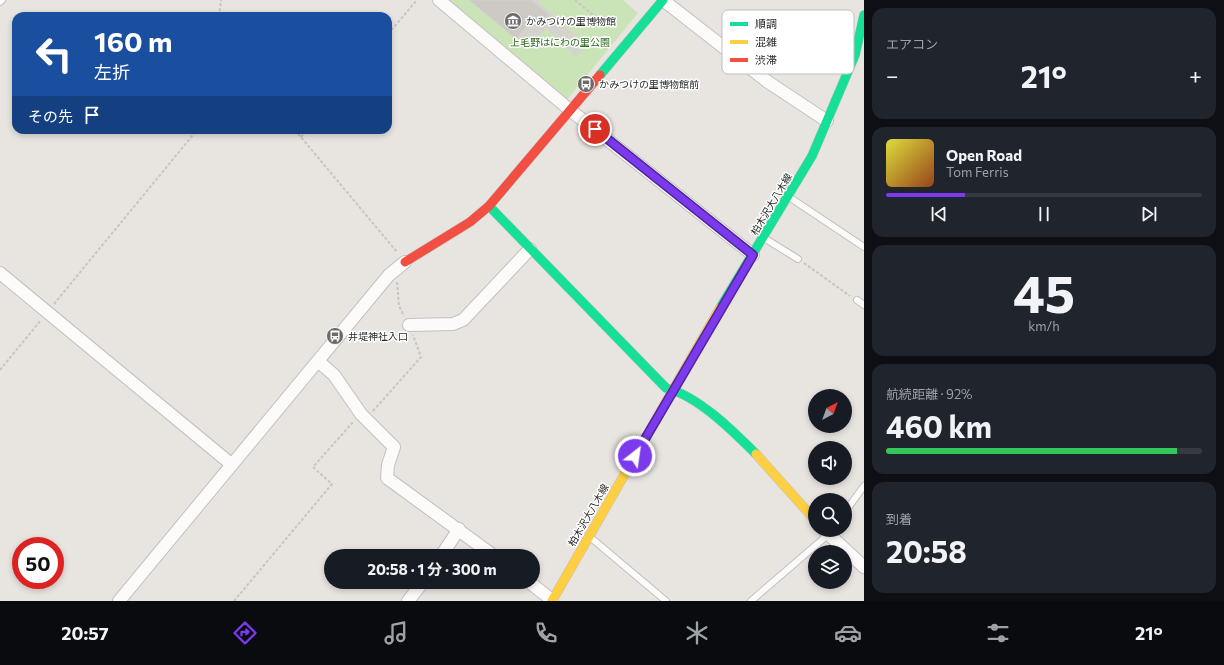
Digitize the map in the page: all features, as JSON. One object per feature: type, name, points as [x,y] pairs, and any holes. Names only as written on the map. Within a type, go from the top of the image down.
[{"type":"street","points":[[439,0],[570,110],[753,255]]},
{"type":"street","points":[[119,601],[389,275],[470,222],[489,206],[663,0],[722,46]]},
{"type":"street","name":"柏木沢大八木線","points":[[854,57],[864,15]]},
{"type":"street","points":[[758,74],[827,121]]},
{"type":"street","name":"柏木沢大八木線","points":[[552,600],[673,389],[812,156],[847,74]]},
{"type":"street","points":[[489,206],[666,388],[682,393],[732,430],[760,457],[808,512]]},
{"type":"street","points":[[409,325],[453,324],[463,320],[530,248]]},
{"type":"street","points":[[0,273],[48,311],[231,464]]},
{"type":"street","points":[[318,361],[334,376],[363,417],[394,447],[388,465],[387,478],[485,549]]},
{"type":"street","points":[[446,549],[459,530]]},
{"type":"street","points":[[833,537],[864,567]]},
{"type":"street","points":[[408,601],[417,589]]},
{"type":"street","points":[[538,589],[552,600]]},
{"type":"lane","points":[[788,196],[864,247]]},
{"type":"lane","points":[[763,238],[798,259]]},
{"type":"lane","points":[[856,300],[864,305]]},
{"type":"lane","points":[[852,502],[864,486]]},
{"type":"lane","points":[[589,536],[666,601]]},
{"type":"lane","points":[[750,601],[822,537]]},
{"type":"path","points":[[220,12],[221,0]]},
{"type":"path","points":[[392,29],[417,0]]},
{"type":"path","points":[[575,0],[599,20]]},
{"type":"path","points":[[0,370],[194,134]]},
{"type":"path","points":[[234,601],[332,484],[313,467],[421,357],[409,325],[399,306],[401,266],[298,134]]},
{"type":"path","points":[[798,259],[856,300]]},
{"type":"green space","name":"上毛野はにわの里公園","points":[[444,0],[623,0],[638,13],[566,101]]},
{"type":"shaded area","points":[[531,0],[540,0],[538,2],[586,45],[576,57],[546,28],[529,49],[516,39],[533,18],[541,24],[549,15]]},
{"type":"building","name":"かみつけの里博物館","points":[[469,0],[531,0],[549,15],[541,24],[533,18],[516,39]]},
{"type":"traffic: fast","points":[[600,75],[663,0]]},
{"type":"traffic: fast","points":[[854,57],[864,15]]},
{"type":"traffic: fast","points":[[720,308],[812,156],[847,74]]},
{"type":"traffic: fast","points":[[489,206],[666,388],[678,392],[702,406],[726,425],[756,454]]},
{"type":"traffic: slow","points":[[552,601],[720,308]]},
{"type":"traffic: slow","points":[[756,454],[808,512]]},
{"type":"traffic: jam","points":[[405,262],[470,222],[489,206],[600,75]]},
{"type":"place","name":"かみつけの里博物館","points":[[513,21]]},
{"type":"place","name":"かみつけの里博物館前","points":[[586,84]]},
{"type":"place","name":"井堤神社入口","points":[[335,336]]},
{"type":"route","points":[[595,129],[753,255],[717,313],[635,456]]}]
